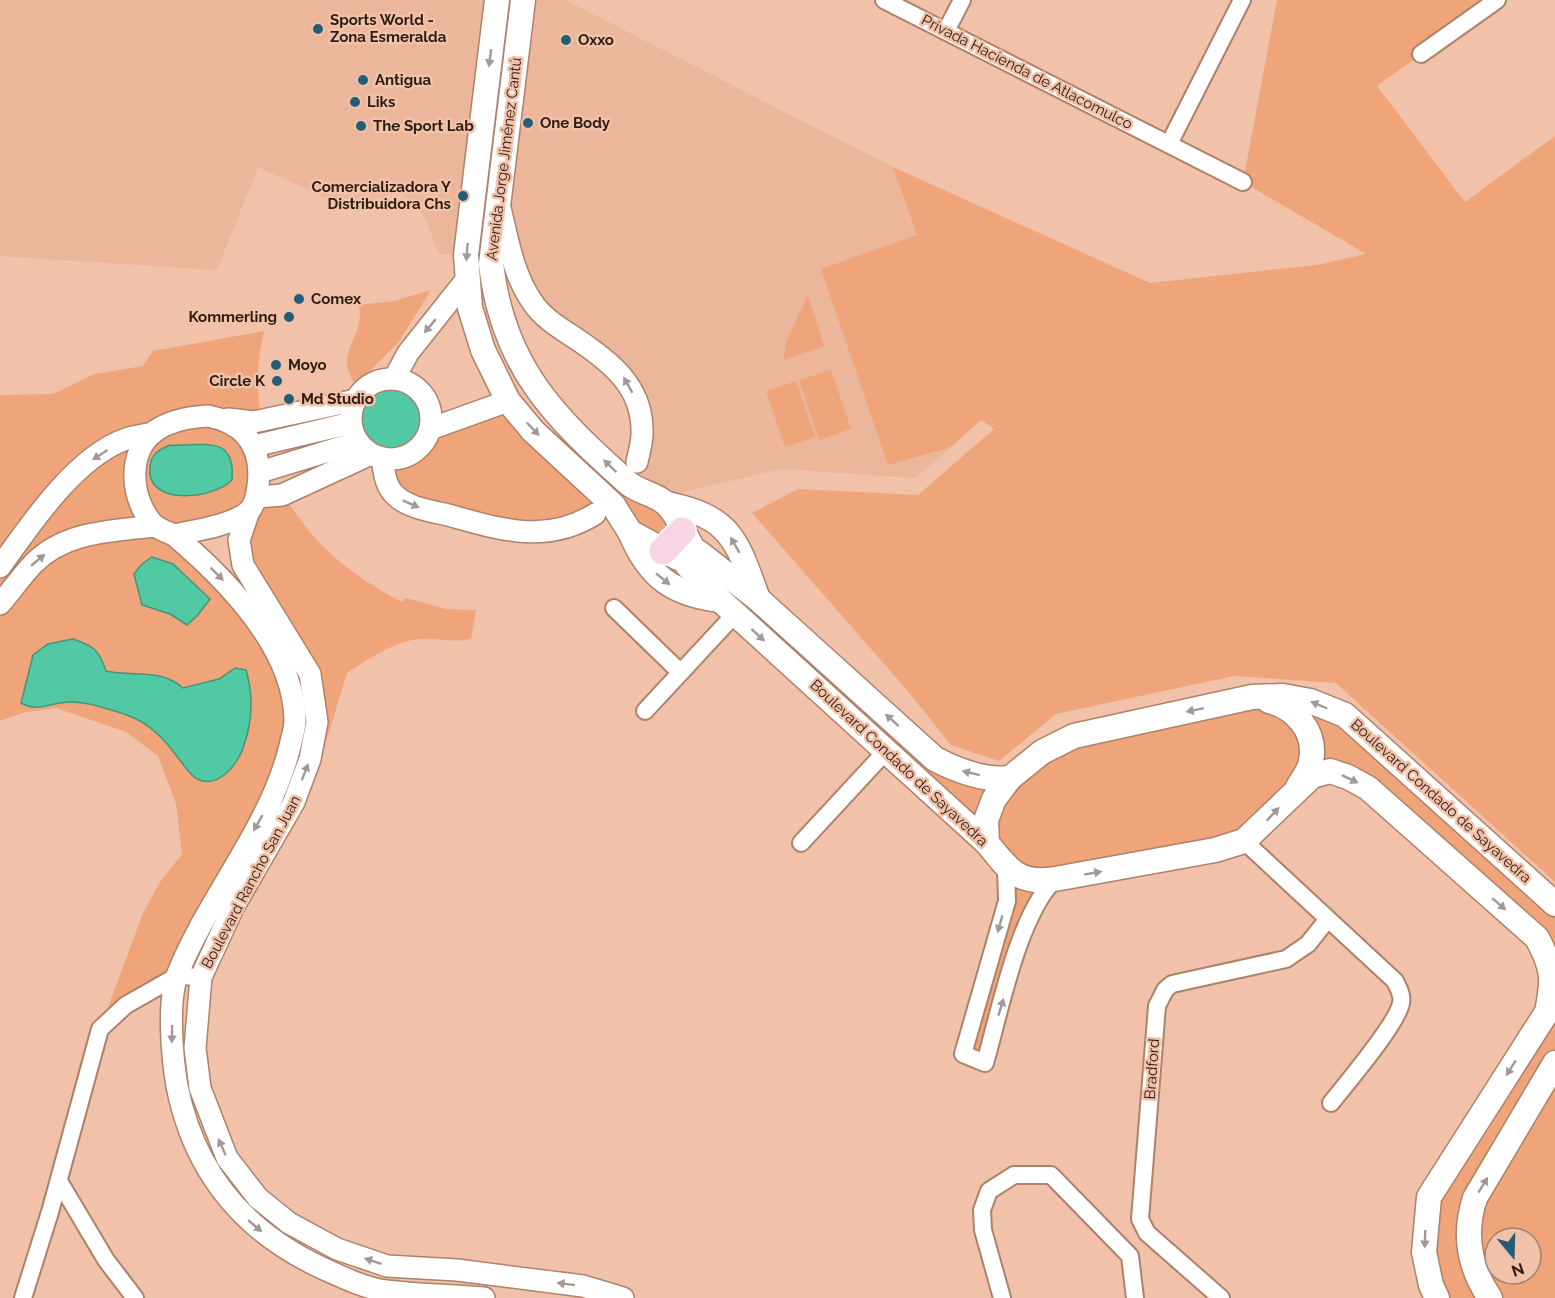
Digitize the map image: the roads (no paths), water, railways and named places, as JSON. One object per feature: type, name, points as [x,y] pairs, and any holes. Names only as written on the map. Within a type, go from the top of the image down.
[{"type":"main road","name":"Avenida Jorge Jiménez Cantú","points":[[497,0],[466,255],[466,280],[470,308],[483,350],[508,401],[604,509],[630,532],[685,552]]},
{"type":"main road","name":"Avenida Jorge Jiménez Cantú","points":[[523,0],[491,264],[495,298],[507,337],[529,380],[558,415],[631,486],[667,504]]},
{"type":"main road","points":[[604,509],[631,486]]},
{"type":"main road","points":[[667,504],[685,552]]},
{"type":"main road","name":"Boulevard Condado de Sayavedra","points":[[667,504],[689,508],[717,520],[731,537],[743,559],[758,599]]},
{"type":"main road","points":[[630,532],[640,556],[665,582],[692,596],[727,607]]},
{"type":"main road","name":"Boulevard Condado de Sayavedra","points":[[685,552],[758,599],[935,759],[969,774],[999,779],[1010,778],[1042,752],[1074,736],[1252,697],[1282,696],[1310,700],[1345,716],[1555,904]]},
{"type":"main road","name":"Boulevard Condado de Sayavedra","points":[[685,552],[727,607],[987,843],[1006,867],[1030,881],[1055,879],[1215,850],[1244,842]]},
{"type":"main road","points":[[1252,697],[1283,704],[1300,718],[1310,738],[1311,762],[1298,787]]},
{"type":"main road","points":[[1244,842],[1298,787],[1312,776],[1330,771],[1348,777],[1368,788],[1537,938],[1550,963],[1552,988],[1546,1012],[1429,1197],[1424,1252],[1431,1285],[1437,1298]]},
{"type":"main road","points":[[987,843],[986,820],[994,799],[1010,778]]},
{"type":"main road","points":[[1490,1298],[1477,1279],[1471,1258],[1468,1218],[1475,1198],[1555,1063]]},
{"type":"street","name":"Privada Hacienda de Atlacomulco","points":[[884,0],[1243,182]]},
{"type":"street","name":"Privada Hacienda de Atlacomulco","points":[[946,31],[962,0]]},
{"type":"street","points":[[1169,144],[1242,0]]},
{"type":"street","points":[[1421,54],[1497,0]]},
{"type":"street","points":[[499,203],[518,278],[534,304],[555,326],[605,358],[623,376],[636,398],[642,429],[637,462]]},
{"type":"street","points":[[394,379],[408,353],[466,280]]},
{"type":"street","points":[[0,567],[32,520],[92,459],[124,440],[153,433],[168,423],[189,417],[208,416],[254,422],[356,400],[367,387],[380,381],[394,379],[407,382],[426,398],[431,410],[430,429],[422,445],[413,453],[401,458],[366,444],[320,431],[260,445],[225,419]]},
{"type":"street","points":[[356,400],[366,444],[395,496],[414,506],[506,531],[528,534],[554,531],[579,524],[604,509]]},
{"type":"street","points":[[430,429],[508,401]]},
{"type":"street","name":"Boulevard Rancho San Juan","points":[[153,433],[139,450],[135,490],[142,509],[218,574],[259,621],[286,677],[295,721],[285,767],[268,805],[217,894],[177,976],[172,1057],[180,1101],[201,1157],[222,1193],[253,1225],[293,1255],[353,1281],[384,1290],[484,1298]]},
{"type":"street","points":[[0,604],[34,563],[57,546],[84,535],[164,530],[230,521],[253,504],[282,495],[330,461],[366,444]]},
{"type":"street","name":"Boulevard Rancho San Juan","points":[[260,445],[266,470],[239,540],[243,565],[310,674],[317,722],[310,759],[294,802],[233,908],[201,977],[195,1048],[200,1088],[227,1158],[258,1198],[289,1223],[337,1250],[387,1266],[457,1270],[583,1286],[623,1298]]},
{"type":"street","points":[[266,470],[330,461]]},
{"type":"street","points":[[645,711],[680,672],[727,607]]},
{"type":"street","points":[[614,608],[680,672]]},
{"type":"street","points":[[801,843],[887,750]]},
{"type":"street","points":[[1244,842],[1395,981],[1401,1003],[1392,1022],[1331,1103]]},
{"type":"street","points":[[1006,867],[1007,901],[963,1054],[985,1063],[1029,915],[1042,892],[1055,879]]},
{"type":"street","name":"Bradford","points":[[1221,1298],[1147,1233],[1140,1219],[1157,1006],[1165,990],[1172,984],[1286,959],[1308,944],[1327,920]]},
{"type":"street","points":[[23,1298],[59,1181],[100,1029],[126,1005],[177,976],[201,977]]},
{"type":"street","points":[[1002,1298],[983,1230],[981,1210],[989,1191],[1014,1175],[1052,1175],[1130,1256],[1136,1298]]},
{"type":"street","points":[[59,1181],[106,1260],[135,1298]]},
{"type":"place","name":"Sports World - Zona Esmeralda","points":[[318,29]]},
{"type":"place","name":"Oxxo","points":[[566,40]]},
{"type":"place","name":"Antigua","points":[[363,80]]},
{"type":"place","name":"Liks","points":[[355,102]]},
{"type":"place","name":"One Body","points":[[528,123]]},
{"type":"place","name":"The Sport Lab","points":[[361,126]]},
{"type":"place","name":"Comercializadora Y Distribuidora Chs","points":[[463,196]]},
{"type":"place","name":"Comex","points":[[299,299]]},
{"type":"place","name":"Kommerling","points":[[289,317]]},
{"type":"place","name":"Moyo","points":[[276,365]]},
{"type":"place","name":"Circle K","points":[[277,381]]},
{"type":"place","name":"Md Studio","points":[[289,399]]}]
